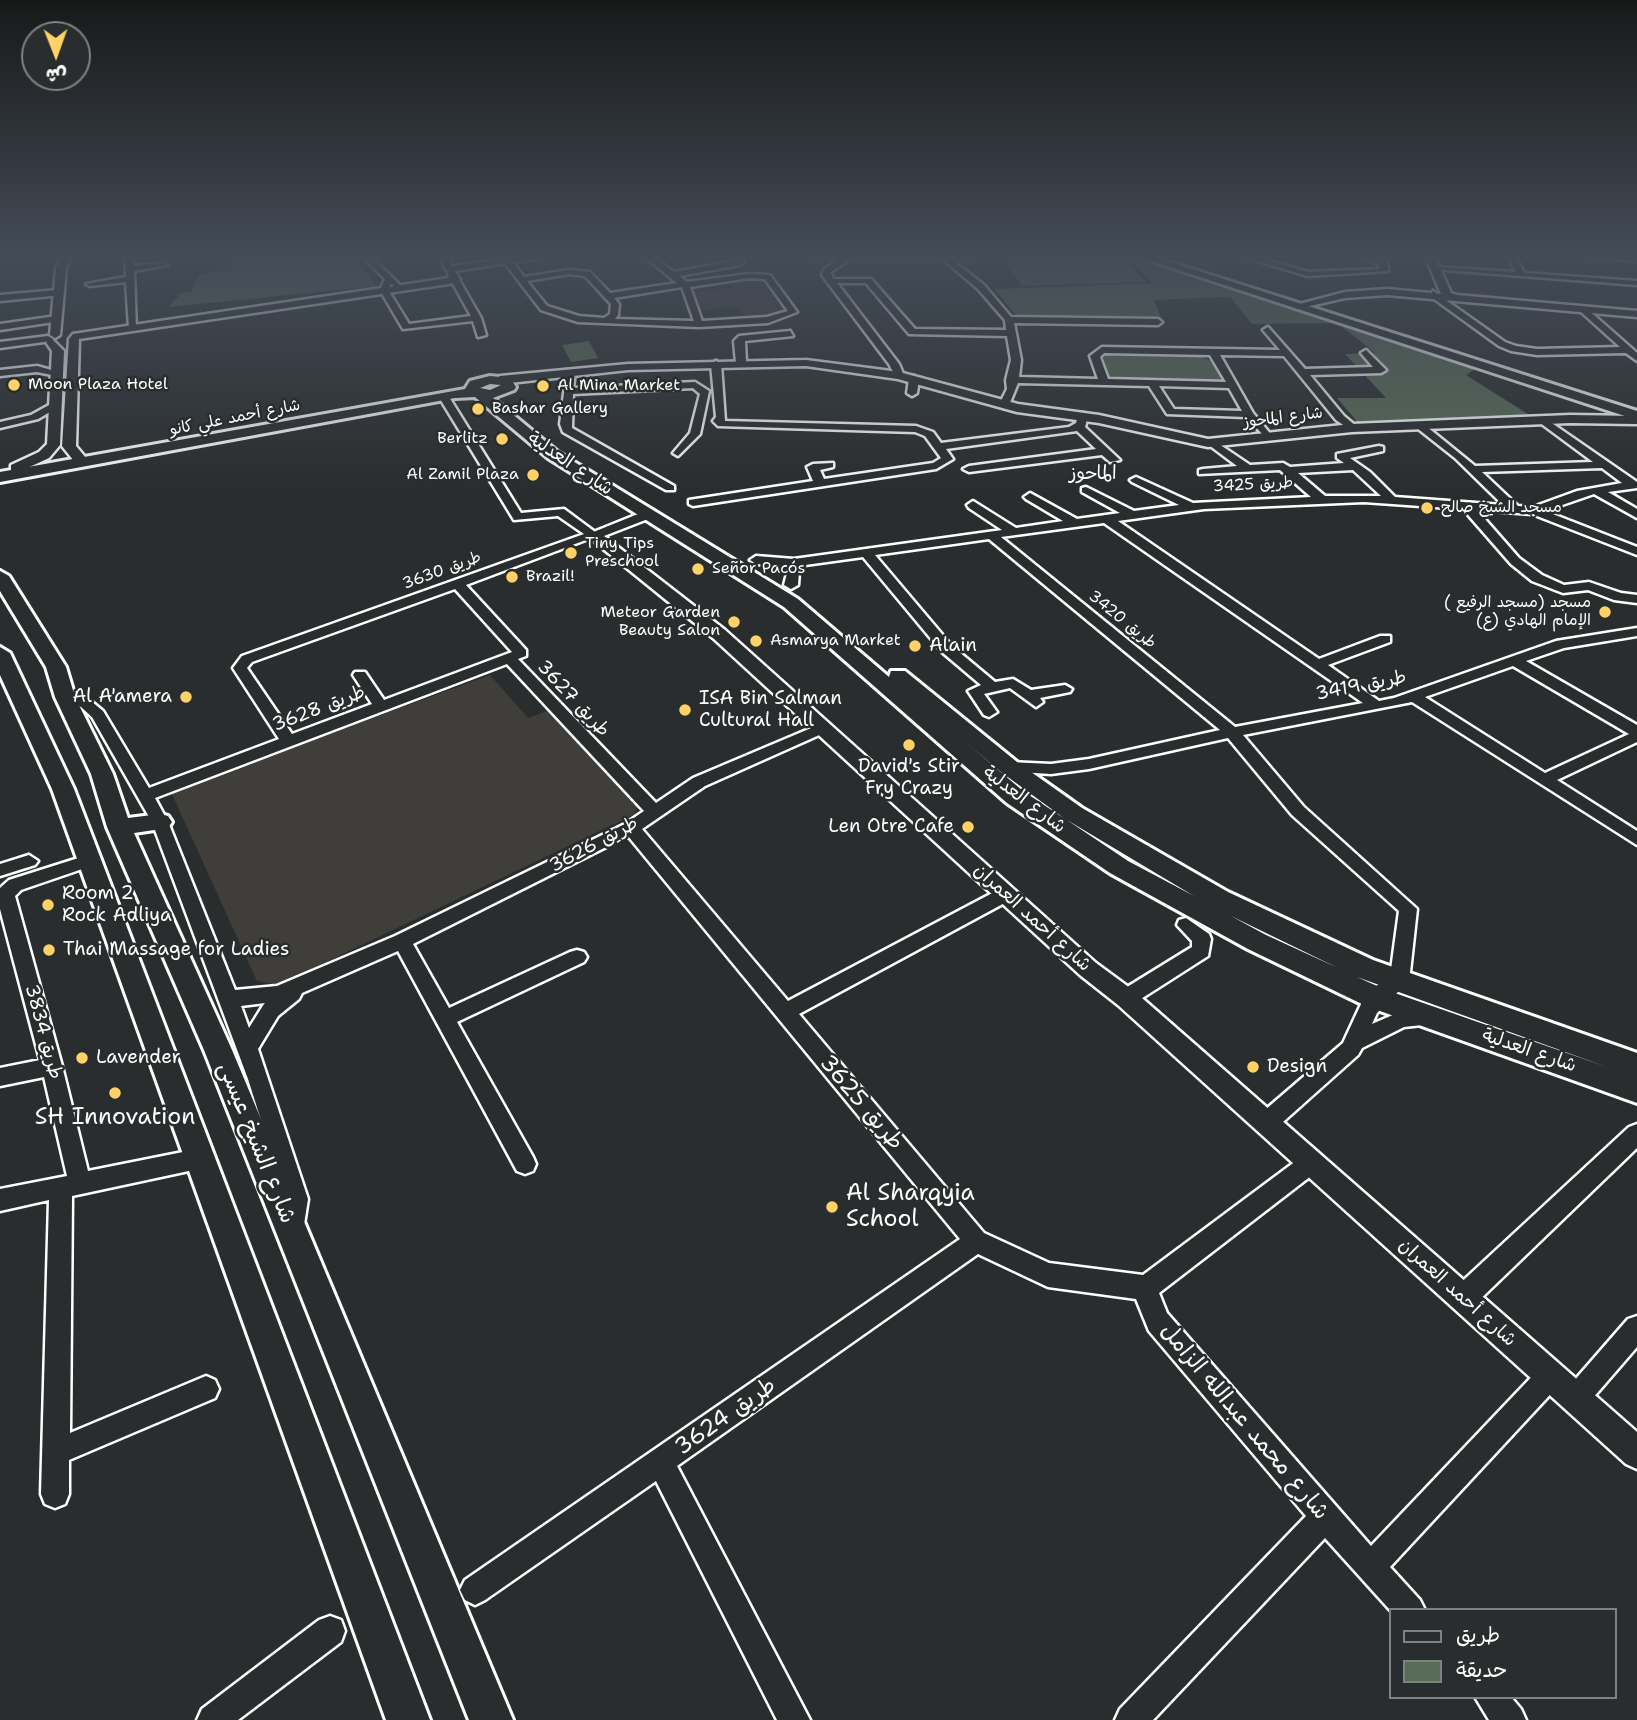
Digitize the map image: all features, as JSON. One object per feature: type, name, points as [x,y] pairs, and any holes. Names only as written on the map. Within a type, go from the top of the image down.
[{"type":"main road","points":[[1399,335],[1637,418]]},
{"type":"main road","points":[[1410,335],[1637,408]]},
{"type":"main road","points":[[478,391],[505,386]]},
{"type":"main road","name":"شارع العدلية","points":[[505,386],[511,404],[546,438],[756,560],[791,585],[1009,768],[1105,834],[1219,899],[1317,948],[1399,981],[1637,1065]]},
{"type":"main road","name":"شارع أحمد علي كانو","points":[[15,470],[167,445],[433,395],[478,391]]},
{"type":"main road","name":"شارع أحمد علي كانو","points":[[15,470],[478,391]]},
{"type":"main road","name":"شارع العدلية","points":[[478,391],[552,455],[728,561],[791,603],[1021,801],[1119,867],[1247,936],[1376,998],[1637,1090]]},
{"type":"main road","points":[[0,479],[15,470]]},
{"type":"main road","name":"شارع الشيخ عيسى","points":[[0,576],[56,667],[65,697],[102,774],[120,827],[218,1050],[491,1720]]},
{"type":"main road","points":[[0,653],[63,789],[408,1720]]},
{"type":"main road","points":[[966,755],[985,760],[1016,781],[1033,783]]},
{"type":"main road","points":[[120,827],[160,822]]},
{"type":"street","points":[[0,345],[86,335]]},
{"type":"street","points":[[741,363],[739,341],[742,338],[775,335]]},
{"type":"street","points":[[872,335],[894,364],[899,376]]},
{"type":"street","points":[[505,386],[569,372],[720,363],[806,363],[914,379],[998,403],[1012,389],[1016,351],[1013,335]]},
{"type":"street","points":[[1272,335],[1352,428]]},
{"type":"street","points":[[1494,335],[1514,349],[1537,352],[1627,350]]},
{"type":"street","points":[[1611,335],[1637,358]]},
{"type":"street","points":[[75,337],[69,446],[79,458]]},
{"type":"street","points":[[15,470],[48,452],[53,445],[58,351],[52,338]]},
{"type":"street","points":[[1616,340],[1637,341]]},
{"type":"street","points":[[1104,382],[1095,356],[1102,350],[1286,353]]},
{"type":"street","points":[[1214,353],[1249,414],[1268,437]]},
{"type":"street","points":[[1301,372],[1381,370],[1366,353]]},
{"type":"street","points":[[720,363],[723,413],[718,421],[722,424],[907,428],[923,431],[935,427]]},
{"type":"street","points":[[0,373],[37,369],[57,373]]},
{"type":"street","points":[[569,372],[565,424],[568,430],[670,488]]},
{"type":"street","points":[[912,393],[914,379]]},
{"type":"street","points":[[979,397],[997,393],[1011,380],[1231,385]]},
{"type":"street","points":[[1152,383],[1171,412],[1249,414]]},
{"type":"street","points":[[568,391],[688,384],[705,393],[722,392]]},
{"type":"street","points":[[678,453],[694,438],[705,393]]},
{"type":"street","points":[[1567,393],[1588,404],[1593,411],[1588,415],[1570,419]]},
{"type":"street","name":"شارع أحمد العمران","points":[[444,397],[516,515],[528,518],[560,512],[685,605],[1088,969],[1126,998],[1637,1453]]},
{"type":"street","name":"شارع الماحوز","points":[[998,403],[1081,422],[1213,443],[1417,424],[1637,418]]},
{"type":"street","points":[[0,425],[20,421],[55,406]]},
{"type":"street","points":[[1542,420],[1634,485]]},
{"type":"street","points":[[20,421],[54,426]]},
{"type":"street","points":[[938,447],[1081,422],[1114,460]]},
{"type":"street","points":[[1417,424],[1473,469],[1513,508]]},
{"type":"street","points":[[693,502],[940,465],[947,459],[923,431]]},
{"type":"street","points":[[1213,443],[1246,467]]},
{"type":"street","points":[[1379,449],[1341,454],[1391,499]]},
{"type":"street","points":[[969,469],[1104,451]]},
{"type":"street","points":[[820,483],[813,467],[829,465]]},
{"type":"street","points":[[1203,472],[1278,465],[1290,470],[1321,499]]},
{"type":"street","points":[[1473,469],[1605,465]]},
{"type":"street","points":[[1290,470],[1356,466]]},
{"type":"street","points":[[1136,480],[1190,506]]},
{"type":"street","points":[[1534,511],[1568,496],[1634,485]]},
{"type":"street","points":[[1086,490],[1132,515]]},
{"type":"street","points":[[1595,490],[1637,513]]},
{"type":"street","points":[[1030,497],[1075,523]]},
{"type":"street","name":"طريق 3425","points":[[756,560],[778,564],[801,562],[1190,506],[1321,499],[1391,499],[1534,511],[1637,551]]},
{"type":"street","points":[[973,505],[1014,532]]},
{"type":"street","points":[[1466,505],[1516,561],[1537,578],[1563,589],[1589,586],[1619,597],[1637,599]]},
{"type":"street","name":"طريق 3630","points":[[289,742],[240,668],[247,659],[648,514]]},
{"type":"street","points":[[1107,519],[1377,706]]},
{"type":"street","name":"طريق 3420","points":[[990,535],[1232,732],[1298,811],[1408,909],[1399,981]]},
{"type":"street","points":[[866,552],[947,649],[992,687]]},
{"type":"street","points":[[791,585],[793,570],[801,562]]},
{"type":"street","name":"طريق 3627","points":[[458,584],[521,653],[509,658],[654,811]]},
{"type":"street","name":"طريق 3419","points":[[1009,768],[1051,769],[1088,764],[1232,732],[1377,706],[1415,697],[1560,644],[1637,632]]},
{"type":"street","points":[[1318,664],[1385,639]]},
{"type":"street","name":"طريق 3628","points":[[144,796],[509,658]]},
{"type":"street","points":[[1515,661],[1637,734]]},
{"type":"street","points":[[360,675],[381,706]]},
{"type":"street","points":[[989,712],[974,693],[1013,682],[1032,699],[1065,689]]},
{"type":"street","points":[[65,697],[86,704],[98,715],[160,822],[247,1048],[297,1199],[293,1236]]},
{"type":"street","points":[[1415,697],[1637,839]]},
{"type":"street","name":"طريق 3626","points":[[229,999],[268,997],[303,985],[402,941],[631,828],[699,782],[821,729]]},
{"type":"street","points":[[1543,780],[1637,734]]},
{"type":"street","name":"طريق 3419","points":[[1033,783],[1088,764]]},
{"type":"street","name":"طريق 3625","points":[[631,828],[976,1241],[1048,1275],[1146,1288]]},
{"type":"street","points":[[0,870],[29,861]]},
{"type":"street","name":"طريق 3834","points":[[55,1494],[71,1186],[52,1066],[5,894],[15,885],[88,861]]},
{"type":"street","points":[[785,1012],[1006,894]]},
{"type":"street","points":[[1126,998],[1201,951],[1202,939],[1186,925]]},
{"type":"street","points":[[402,941],[447,1018],[525,1164]]},
{"type":"street","points":[[447,1018],[577,957]]},
{"type":"street","points":[[1356,1041],[1364,1018],[1376,998],[1399,981]]},
{"type":"street","name":"طريق 3626","points":[[247,1048],[271,1010],[303,985]]},
{"type":"street","points":[[1266,1123],[1356,1041],[1402,1019],[1435,1018]]},
{"type":"street","points":[[0,1077],[52,1066]]},
{"type":"street","points":[[1463,1298],[1637,1134]]},
{"type":"street","points":[[0,1200],[198,1159]]},
{"type":"street","points":[[1146,1288],[1261,1204],[1312,1162]]},
{"type":"street","name":"طريق 3624","points":[[475,1590],[661,1463],[976,1241]]},
{"type":"street","name":"شارع محمد عبدالله الزامل","points":[[1146,1288],[1149,1304],[1158,1322],[1325,1517],[1408,1608]]},
{"type":"street","points":[[1576,1398],[1637,1328]]},
{"type":"street","points":[[1371,1566],[1550,1376]]},
{"type":"street","points":[[56,1452],[205,1389]]},
{"type":"street","points":[[661,1463],[793,1720]]},
{"type":"street","points":[[1131,1720],[1325,1517]]},
{"type":"street","points":[[213,1720],[330,1631]]},
{"type":"street","points":[[1492,1699],[1510,1720]]},
{"type":"shaded area","points":[[490,675],[528,718],[550,710],[639,803],[635,814],[278,985],[257,981],[171,792]]},
{"type":"green space","points":[[1353,335],[1370,335],[1475,369],[1466,375],[1531,416],[1358,423],[1337,398],[1386,398],[1345,354],[1375,353]]},
{"type":"green space","points":[[589,341],[598,358],[571,362],[562,345]]},
{"type":"green space","points":[[1102,353],[1197,355],[1214,362],[1224,380],[1109,378]]},
{"type":"place","name":"Moon Plaza Hotel","points":[[14,385]]},
{"type":"place","name":"Al Mina Market","points":[[543,386]]},
{"type":"place","name":"Bashar Gallery","points":[[478,409]]},
{"type":"place","name":"Berlitz","points":[[502,439]]},
{"type":"place","name":"Al Zamil Plaza","points":[[533,475]]},
{"type":"place","name":"مسجد الشيخ صالح","points":[[1427,508]]},
{"type":"place","name":"Tiny Tips Preschool","points":[[571,553]]},
{"type":"place","name":"Señor Pacós","points":[[698,569]]},
{"type":"place","name":"Brazil!","points":[[512,577]]},
{"type":"place","name":"( مسجد الرفيع) مسجد الإمام الهادي (ع)","points":[[1605,612]]},
{"type":"place","name":"Meteor Garden Beauty Salon","points":[[734,622]]},
{"type":"place","name":"Asmarya Market","points":[[756,641]]},
{"type":"place","name":"Alain","points":[[915,646]]},
{"type":"place","name":"Al A'amera","points":[[186,697]]},
{"type":"place","name":"ISA Bin Salman Cultural Hall","points":[[685,710]]},
{"type":"place","name":"David's Stir Fry Crazy","points":[[909,745]]},
{"type":"place","name":"Len Otre Cafe","points":[[968,827]]},
{"type":"place","name":"Room 2 Rock Adliya","points":[[48,905]]},
{"type":"place","name":"Thai Massage for Ladies","points":[[49,950]]},
{"type":"place","name":"Lavender","points":[[82,1058]]},
{"type":"place","name":"Design","points":[[1253,1067]]},
{"type":"place","name":"SH Innovation","points":[[115,1093]]},
{"type":"place","name":"Al Sharqyia School","points":[[832,1207]]},
{"type":"district","name":"الماحوز","points":[[1093,474]]}]
